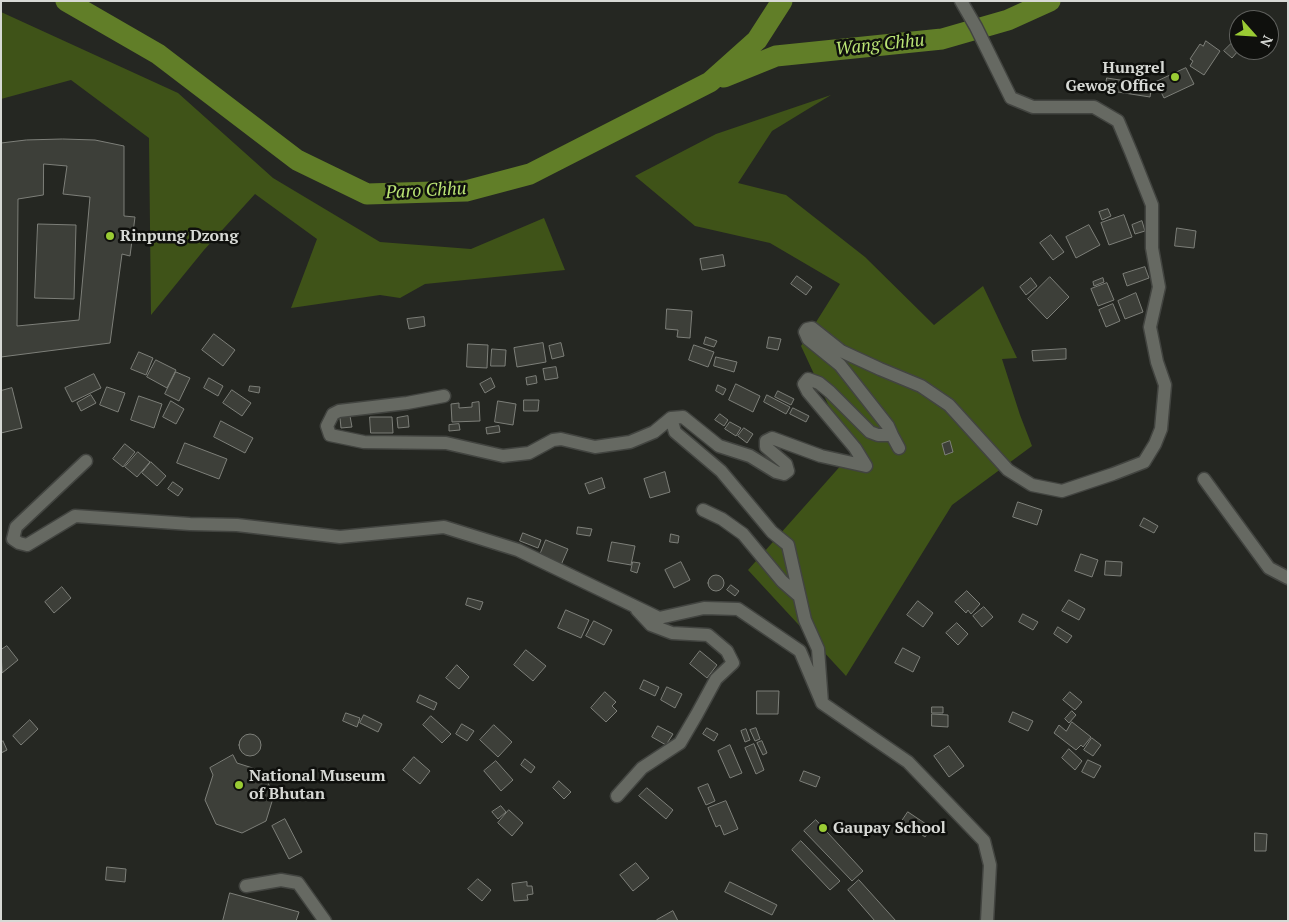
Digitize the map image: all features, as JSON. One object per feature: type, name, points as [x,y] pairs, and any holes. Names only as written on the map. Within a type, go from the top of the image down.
[{"type":"street","points":[[900,448],[888,426],[840,365],[808,339],[805,332],[807,329],[812,328],[840,351],[880,370],[921,386],[949,405],[1008,470],[1032,485],[1062,492],[1144,462],[1155,444],[1161,429],[1164,385],[1150,327],[1159,287],[1152,248],[1152,205],[1118,121],[1094,107],[1032,107],[1011,98],[961,1]]},
{"type":"street","points":[[444,396],[407,403],[339,411],[333,414],[327,426],[330,435],[364,442],[446,443],[502,456],[529,453],[553,440],[561,438],[595,447],[630,442],[654,432],[670,418],[683,416],[719,446],[750,456],[776,472],[784,474],[788,471],[786,464],[766,447],[766,441],[772,438],[821,456],[868,469],[856,448],[808,392],[804,384],[808,379],[819,383],[830,392],[870,432],[878,435],[892,435]]},
{"type":"street","points":[[670,418],[675,432],[721,471],[772,532],[788,545],[805,620],[818,649],[822,703]]},
{"type":"street","points":[[86,460],[16,527],[13,539],[27,545],[75,516],[190,524],[237,525],[340,538],[444,527],[518,550],[659,618],[704,608],[738,609],[800,651],[822,703],[908,762],[984,841],[990,865],[987,921]]},
{"type":"street","points":[[1204,479],[1269,568],[1288,578]]},
{"type":"street","points":[[703,510],[722,519],[743,534],[782,582],[798,595]]},
{"type":"street","points":[[617,796],[642,768],[680,743],[716,679],[733,664],[726,651],[708,635],[672,633],[650,625],[640,612],[626,601]]},
{"type":"street","points":[[246,886],[282,880],[298,883],[325,921]]},
{"type":"green space","points":[[1,12],[178,93],[273,178],[380,242],[471,249],[544,218],[565,270],[425,284],[400,298],[380,295],[291,308],[317,239],[255,194],[204,250],[151,315],[149,138],[71,80],[1,99]]},
{"type":"green space","points":[[831,95],[772,131],[738,183],[786,195],[865,257],[934,325],[983,286],[1017,358],[1002,359],[1032,446],[952,505],[846,676],[748,570],[851,454],[801,346],[840,284],[770,243],[695,226],[635,176],[716,134]]},
{"type":"building","points":[[1206,41],[1220,51],[1204,75],[1190,66],[1193,61],[1190,59],[1200,44],[1203,46]]},
{"type":"building","points":[[1229,46],[1229,55],[1224,51]]},
{"type":"building","points":[[1186,68],[1194,84],[1164,98],[1156,82]]},
{"type":"building","points":[[1107,78],[1152,85],[1150,97],[1105,90]]},
{"type":"building","name":"Rinpung Dzong","points":[[26,140],[95,140],[124,146],[124,216],[135,217],[130,256],[122,254],[110,343],[1,357],[1,143]],"holes":[[[44,164],[67,166],[63,194],[90,197],[79,320],[17,326],[18,199],[43,195]]]},
{"type":"building","points":[[1108,209],[1111,216],[1102,220],[1099,212]]},
{"type":"building","points":[[1124,215],[1132,237],[1109,245],[1101,223]]},
{"type":"building","points":[[1142,221],[1145,231],[1135,234],[1132,225]]},
{"type":"building","points":[[38,224],[76,225],[74,299],[35,298]]},
{"type":"building","points":[[1089,225],[1100,245],[1076,258],[1066,237]]},
{"type":"building","points":[[1177,228],[1196,231],[1194,248],[1175,246]]},
{"type":"building","points":[[1051,235],[1064,252],[1053,260],[1040,243]]},
{"type":"building","points":[[723,255],[725,266],[702,270],[700,259]]},
{"type":"building","points":[[1145,267],[1149,278],[1127,286],[1123,274]]},
{"type":"building","points":[[797,276],[812,287],[806,295],[791,284]]},
{"type":"building","points":[[1050,277],[1069,297],[1047,319],[1028,299]]},
{"type":"building","points":[[1031,278],[1037,286],[1026,295],[1020,287]]},
{"type":"building","points":[[1103,278],[1104,282],[1094,286],[1093,282]]},
{"type":"building","points":[[1107,283],[1114,300],[1098,306],[1091,289]]},
{"type":"building","points":[[1136,293],[1143,312],[1125,319],[1118,301]]},
{"type":"building","points":[[1113,304],[1120,321],[1106,327],[1099,310]]},
{"type":"building","points":[[667,309],[692,311],[690,338],[677,337],[678,330],[666,329]]},
{"type":"building","points":[[424,317],[425,326],[409,329],[407,319]]},
{"type":"building","points":[[214,334],[235,350],[223,366],[202,350]]},
{"type":"building","points":[[706,337],[717,341],[714,347],[704,344]]},
{"type":"building","points":[[769,337],[781,339],[778,350],[767,348]]},
{"type":"building","points":[[543,343],[546,362],[517,367],[514,348]]},
{"type":"building","points":[[561,343],[564,356],[552,359],[549,346]]},
{"type":"building","points":[[468,344],[488,345],[487,368],[467,367]]},
{"type":"building","points":[[694,345],[714,352],[708,367],[689,360]]},
{"type":"building","points":[[492,349],[506,350],[505,366],[491,366]]},
{"type":"building","points":[[1066,349],[1066,359],[1033,361],[1032,351]]},
{"type":"building","points":[[139,352],[153,358],[146,375],[131,369]]},
{"type":"building","points":[[716,357],[737,362],[734,372],[714,366]]},
{"type":"building","points":[[156,360],[176,370],[167,388],[147,377]]},
{"type":"building","points":[[556,367],[558,378],[545,380],[543,369]]},
{"type":"building","points":[[176,372],[190,378],[179,401],[165,394]]},
{"type":"building","points":[[94,374],[101,388],[72,402],[65,388]]},
{"type":"building","points":[[536,376],[537,383],[527,385],[526,378]]},
{"type":"building","points":[[209,378],[223,386],[218,396],[204,388]]},
{"type":"building","points":[[491,378],[495,387],[485,393],[480,384]]},
{"type":"building","points":[[736,384],[760,396],[753,412],[729,400]]},
{"type":"building","points":[[718,385],[726,389],[723,395],[716,391]]},
{"type":"building","points":[[250,386],[260,387],[259,393],[249,391]]},
{"type":"building","points":[[107,387],[125,393],[118,412],[100,405]]},
{"type":"building","points":[[12,388],[22,428],[1,433],[1,391]]},
{"type":"building","points":[[232,390],[251,403],[242,416],[223,403]]},
{"type":"building","points":[[778,391],[794,399],[791,405],[775,397]]},
{"type":"building","points":[[91,395],[96,403],[81,411],[77,403]]},
{"type":"building","points":[[767,395],[790,407],[786,414],[764,402]]},
{"type":"building","points":[[139,396],[162,404],[154,428],[131,420]]},
{"type":"building","points":[[524,400],[539,400],[538,411],[524,411]]},
{"type":"building","points":[[171,401],[184,409],[176,424],[163,417]]},
{"type":"building","points":[[498,401],[516,404],[513,425],[495,422]]},
{"type":"building","points":[[479,402],[480,421],[452,422],[451,404],[459,403],[459,408],[472,407],[472,403]]},
{"type":"building","points":[[793,408],[809,416],[806,422],[790,414]]},
{"type":"building","points":[[720,414],[728,420],[724,426],[715,420]]},
{"type":"building","points":[[350,416],[352,427],[341,428],[340,418]]},
{"type":"building","points":[[408,416],[409,427],[398,428],[397,418]]},
{"type":"building","points":[[370,417],[392,417],[393,433],[371,433]]},
{"type":"building","points":[[221,421],[253,438],[245,453],[214,437]]},
{"type":"building","points":[[730,422],[741,428],[736,436],[725,429]]},
{"type":"building","points":[[459,424],[460,430],[449,431],[449,425]]},
{"type":"building","points":[[499,426],[500,432],[487,434],[486,428]]},
{"type":"building","points":[[744,428],[753,434],[747,443],[738,436]]},
{"type":"building","points":[[950,441],[953,452],[945,455],[942,444]]},
{"type":"building","points":[[185,443],[227,459],[219,479],[177,463]]},
{"type":"building","points":[[125,444],[135,452],[123,467],[113,459]]},
{"type":"building","points":[[138,452],[150,462],[137,477],[125,467]]},
{"type":"building","points":[[151,462],[166,476],[157,486],[142,473]]},
{"type":"building","points":[[665,472],[670,492],[650,498],[644,479]]},
{"type":"building","points":[[602,478],[605,488],[589,494],[585,484]]},
{"type":"building","points":[[173,482],[183,489],[178,496],[168,489]]},
{"type":"building","points":[[1018,502],[1042,510],[1037,525],[1013,517]]},
{"type":"building","points":[[1144,518],[1158,526],[1154,533],[1140,526]]},
{"type":"building","points":[[578,527],[592,529],[590,536],[577,534]]},
{"type":"building","points":[[523,533],[541,540],[538,548],[520,541]]},
{"type":"building","points":[[671,534],[679,536],[678,543],[670,542]]},
{"type":"building","points":[[546,540],[568,549],[561,565],[540,555]]},
{"type":"building","points":[[612,542],[635,546],[631,565],[608,561]]},
{"type":"building","points":[[1081,554],[1098,560],[1092,577],[1075,571]]},
{"type":"building","points":[[1106,561],[1122,562],[1121,576],[1105,575]]},
{"type":"building","points":[[633,562],[640,563],[637,573],[631,571]]},
{"type":"building","points":[[681,562],[690,580],[674,588],[665,570]]},
{"type":"building","points":[[713,575],[719,575],[724,580],[722,589],[713,591],[708,586],[708,580]]},
{"type":"building","points":[[731,585],[739,591],[735,596],[727,590]]},
{"type":"building","points":[[62,587],[71,598],[54,613],[45,602]]},
{"type":"building","points":[[967,591],[980,604],[971,614],[968,610],[966,613],[955,602]]},
{"type":"building","points":[[468,598],[483,602],[480,610],[466,605]]},
{"type":"building","points":[[1069,600],[1085,609],[1079,620],[1062,611]]},
{"type":"building","points":[[918,601],[933,613],[923,627],[907,615]]},
{"type":"building","points":[[984,607],[993,617],[982,627],[973,616]]},
{"type":"building","points":[[566,610],[589,620],[581,638],[558,628]]},
{"type":"building","points":[[1023,614],[1038,622],[1033,630],[1019,622]]},
{"type":"building","points":[[594,621],[612,630],[604,645],[586,636]]},
{"type":"building","points":[[957,623],[968,634],[958,645],[946,633]]},
{"type":"building","points":[[1058,627],[1072,636],[1067,643],[1054,634]]},
{"type":"building","points":[[7,646],[18,660],[2,673],[1,650]]},
{"type":"building","points":[[903,648],[920,657],[913,672],[895,663]]},
{"type":"building","points":[[526,650],[546,666],[533,681],[514,665]]},
{"type":"building","points":[[700,651],[717,665],[707,678],[690,664]]},
{"type":"building","points":[[457,665],[469,677],[459,689],[446,678]]},
{"type":"building","points":[[644,680],[659,687],[655,696],[640,689]]},
{"type":"building","points":[[667,687],[682,694],[675,708],[661,700]]},
{"type":"building","points":[[757,691],[779,691],[778,714],[757,714]]},
{"type":"building","points":[[605,692],[616,702],[612,706],[617,711],[606,722],[591,708]]},
{"type":"building","points":[[1070,692],[1082,702],[1075,710],[1063,700]]},
{"type":"building","points":[[420,695],[437,703],[434,710],[417,702]]},
{"type":"building","points":[[932,707],[943,707],[943,713],[932,713]]},
{"type":"building","points":[[1072,711],[1076,715],[1069,723],[1065,719]]},
{"type":"building","points":[[1013,712],[1033,721],[1028,731],[1009,722]]},
{"type":"building","points":[[346,713],[360,718],[357,727],[343,721]]},
{"type":"building","points":[[932,714],[948,715],[948,727],[932,726]]},
{"type":"building","points":[[364,715],[382,724],[378,732],[360,723]]},
{"type":"building","points":[[431,716],[451,734],[442,743],[423,725]]},
{"type":"building","points":[[30,720],[38,729],[21,745],[13,736]]},
{"type":"building","points":[[1072,722],[1091,737],[1083,747],[1081,745],[1076,750],[1054,733],[1059,725],[1066,731]]},
{"type":"building","points":[[462,724],[474,731],[467,741],[456,734]]},
{"type":"building","points":[[494,725],[512,742],[498,757],[480,740]]},
{"type":"building","points":[[658,726],[673,734],[666,745],[652,737]]},
{"type":"building","points":[[707,728],[718,734],[714,741],[703,734]]},
{"type":"building","points":[[756,728],[760,739],[755,741],[750,730]]},
{"type":"building","points":[[746,729],[750,740],[745,742],[741,731]]},
{"type":"building","points":[[250,734],[258,737],[261,745],[258,753],[250,756],[242,753],[239,745],[242,737]]},
{"type":"building","points":[[1092,738],[1101,745],[1093,756],[1084,750]]},
{"type":"building","points":[[3,741],[7,750],[1,753],[1,743]]},
{"type":"building","points":[[762,741],[767,753],[763,755],[757,743]]},
{"type":"building","points":[[754,744],[764,770],[756,774],[745,748]]},
{"type":"building","points":[[730,745],[742,773],[730,778],[718,751]]},
{"type":"building","points":[[949,746],[964,766],[949,777],[934,756]]},
{"type":"building","points":[[1069,749],[1082,761],[1075,770],[1062,758]]},
{"type":"building","name":"National Museum of Bhutan","points":[[233,755],[237,763],[262,771],[274,795],[266,821],[242,833],[216,824],[205,800],[213,775],[210,768]]},
{"type":"building","points":[[414,757],[430,771],[420,784],[403,770]]},
{"type":"building","points":[[525,759],[535,767],[531,773],[521,765]]},
{"type":"building","points":[[1088,760],[1101,766],[1094,778],[1082,772]]},
{"type":"building","points":[[496,761],[513,780],[501,791],[484,771]]},
{"type":"building","points":[[804,771],[820,777],[816,787],[800,781]]},
{"type":"building","points":[[559,781],[571,792],[564,799],[553,788]]},
{"type":"building","points":[[708,784],[715,801],[706,805],[698,788]]},
{"type":"building","points":[[647,788],[673,810],[666,819],[639,796]]},
{"type":"building","points":[[726,801],[738,829],[724,835],[720,825],[716,827],[708,808]]},
{"type":"building","points":[[501,806],[506,812],[498,819],[492,812]]},
{"type":"building","points":[[509,810],[523,823],[512,836],[498,823]]},
{"type":"building","points":[[908,812],[932,828],[925,837],[902,821]]},
{"type":"building","points":[[285,819],[302,852],[289,859],[272,826]]},
{"type":"building","points":[[816,820],[863,871],[852,881],[804,831]]},
{"type":"building","points":[[1255,833],[1267,834],[1266,851],[1255,851]]},
{"type":"building","points":[[801,841],[840,881],[830,890],[792,850]]},
{"type":"building","points":[[636,863],[649,878],[633,891],[620,875]]},
{"type":"building","points":[[107,867],[126,869],[125,882],[106,880]]},
{"type":"building","points":[[478,879],[491,890],[482,901],[468,889]]},
{"type":"building","points":[[859,880],[896,921],[875,921],[848,890]]},
{"type":"building","points":[[527,882],[527,886],[532,886],[533,894],[527,895],[528,900],[514,901],[512,884]]},
{"type":"building","points":[[730,882],[777,905],[772,915],[725,892]]},
{"type":"building","points":[[230,893],[299,912],[296,921],[223,921]]},
{"type":"building","points":[[673,911],[678,921],[657,920]]},
{"type":"waterway","name":"Paro Chhu","points":[[66,1],[158,54],[297,160],[367,194],[466,191],[530,174],[710,82],[757,40],[782,1]]},
{"type":"waterway","name":"Wang Chhu","points":[[724,77],[776,56],[942,39],[1008,20],[1050,1]]},
{"type":"place","name":"Hungrel Gewog Office","points":[[1175,77]]},
{"type":"place","name":"Rinpung Dzong","points":[[110,236]]},
{"type":"place","name":"National Museum of Bhutan","points":[[239,785]]},
{"type":"place","name":"Gaupay School","points":[[823,828]]}]
